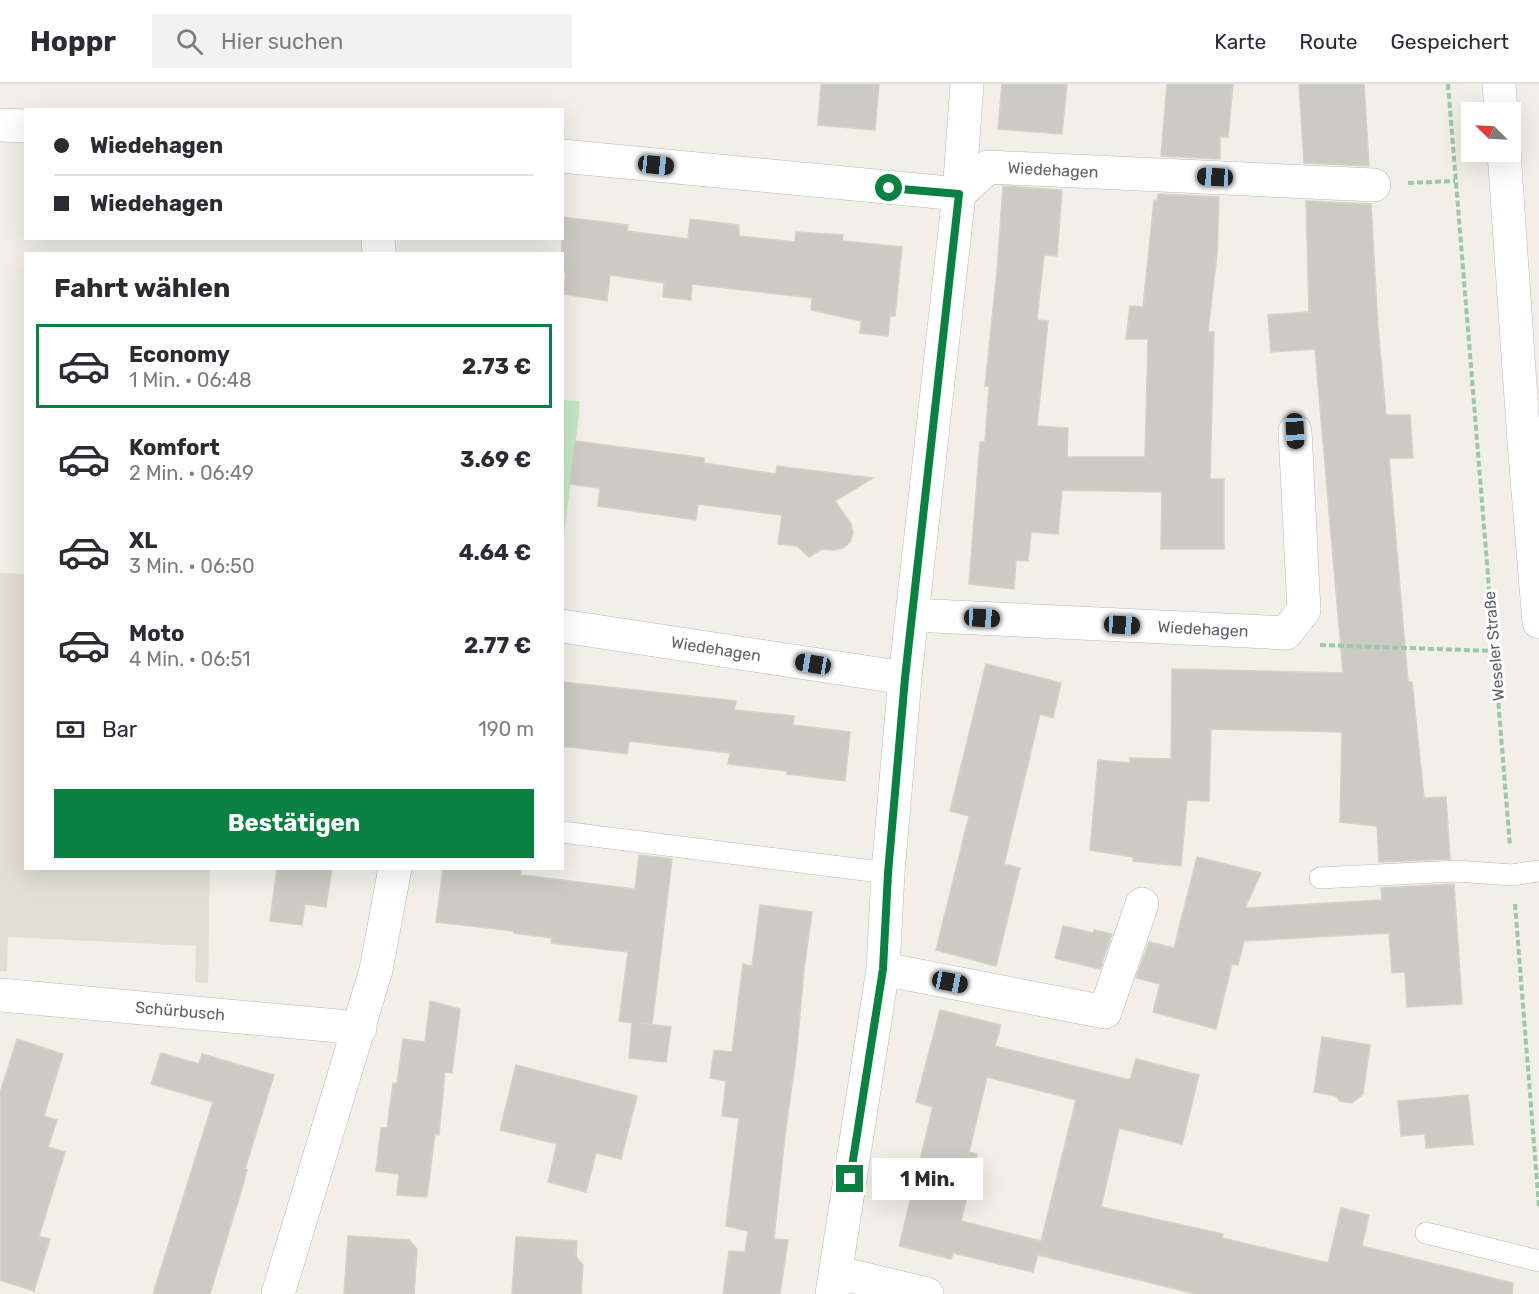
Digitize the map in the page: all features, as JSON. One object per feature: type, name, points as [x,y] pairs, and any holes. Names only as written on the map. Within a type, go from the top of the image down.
[{"type":"street","points":[[927,1294],[834,1283],[883,969],[888,873],[905,678],[959,194],[967,84]]},
{"type":"street","points":[[1499,84],[1500,102]]},
{"type":"street","points":[[0,125],[24,126]]},
{"type":"street","points":[[564,156],[959,194]]},
{"type":"street","points":[[1505,162],[1520,395],[1539,622]]},
{"type":"street","name":"Wiedehagen","points":[[959,194],[988,167],[1374,185]]},
{"type":"street","points":[[1286,633],[1304,610],[1295,431]]},
{"type":"street","name":"Wiedehagen","points":[[912,615],[1286,633]]},
{"type":"street","name":"Wiedehagen","points":[[564,626],[905,678]]},
{"type":"street","points":[[278,1294],[376,970],[394,870]]},
{"type":"street","points":[[883,969],[1105,1012],[1142,904]]},
{"type":"street","name":"Schürbusch","points":[[0,995],[360,1028]]},
{"type":"lane","points":[[564,832],[888,873]]},
{"type":"lane","points":[[1320,878],[1456,871],[1512,875],[1539,872]]},
{"type":"lane","points":[[1426,1233],[1539,1261]]},
{"type":"path","name":"Weseler Straße","points":[[1448,84],[1539,1207]]},
{"type":"path","points":[[1374,185],[1455,181]]},
{"type":"path","points":[[1286,633],[1308,644],[1494,651]]},
{"type":"shaded area","points":[[0,573],[24,574],[24,870],[210,870],[208,983],[195,982],[196,946],[8,937],[7,971],[0,971]]},
{"type":"green space","points":[[564,400],[579,401],[564,536]]},
{"type":"building","points":[[821,84],[879,84],[875,130],[818,125]]},
{"type":"building","points":[[1002,84],[1067,84],[1062,134],[998,129]]},
{"type":"building","points":[[1167,84],[1233,84],[1228,137],[1220,137],[1220,159],[1161,156]]},
{"type":"building","points":[[1299,84],[1364,84],[1369,166],[1304,163]]},
{"type":"building","points":[[1003,186],[1062,190],[1057,256],[1044,255],[1037,320],[1048,321],[1037,426],[1068,428],[1067,457],[1145,457],[1148,339],[1126,339],[1130,306],[1143,307],[1154,200],[1157,201],[1158,194],[1219,197],[1217,254],[1208,332],[1214,332],[1210,479],[1224,479],[1224,549],[1161,549],[1162,492],[1062,490],[1058,534],[1031,532],[1028,561],[1016,560],[1014,589],[969,584],[980,442],[985,442],[989,386],[985,386]]},
{"type":"building","points":[[1306,201],[1371,204],[1378,328],[1386,415],[1410,415],[1413,458],[1389,458],[1408,682],[1412,682],[1424,798],[1446,797],[1450,859],[1379,862],[1377,826],[1340,822],[1342,732],[1211,729],[1209,801],[1187,800],[1181,866],[1133,861],[1133,857],[1090,850],[1098,760],[1130,763],[1130,758],[1171,759],[1172,669],[1343,673],[1315,349],[1271,352],[1268,315],[1309,312]]},
{"type":"building","points":[[564,217],[628,225],[627,231],[688,239],[690,219],[739,225],[739,236],[795,242],[796,232],[843,235],[842,241],[902,247],[895,316],[890,316],[888,336],[860,333],[861,321],[811,310],[812,298],[692,284],[691,300],[663,297],[664,283],[610,275],[607,301],[564,294],[566,273],[564,272],[564,252],[562,252]]},
{"type":"building","points":[[575,441],[704,458],[704,463],[776,474],[777,466],[873,478],[835,501],[851,524],[853,533],[850,542],[843,548],[822,549],[809,557],[797,546],[778,544],[782,515],[698,504],[696,520],[598,506],[600,488],[570,484]]},
{"type":"building","points":[[986,664],[1061,683],[1053,718],[1040,714],[1004,864],[1020,868],[996,966],[936,950],[969,816],[950,811]]},
{"type":"building","points":[[564,682],[736,701],[734,710],[794,716],[793,725],[850,732],[845,781],[728,764],[730,753],[629,741],[627,754],[564,746]]},
{"type":"building","points":[[639,855],[672,859],[652,1025],[671,1027],[666,1062],[629,1058],[632,1023],[619,1021],[628,952],[551,943],[552,938],[514,933],[514,931],[436,922],[443,870],[521,870],[521,875],[635,889]]},
{"type":"building","points":[[1197,857],[1261,873],[1245,908],[1382,900],[1381,888],[1454,884],[1462,1004],[1407,1007],[1405,972],[1392,973],[1389,933],[1244,941],[1238,965],[1232,964],[1216,1029],[1153,1012],[1160,984],[1136,978],[1149,942],[1174,948]]},
{"type":"building","points":[[277,870],[332,870],[326,907],[305,904],[302,925],[270,921]]},
{"type":"building","points":[[760,905],[812,912],[774,1239],[788,1240],[780,1294],[723,1294],[729,1251],[745,1252],[748,1231],[726,1226],[739,1118],[722,1116],[726,1081],[710,1078],[714,1050],[732,1052],[743,964],[752,966]]},
{"type":"building","points":[[1063,926],[1093,933],[1094,930],[1112,934],[1100,969],[1055,958]]},
{"type":"building","points":[[430,1001],[460,1009],[452,1073],[445,1072],[439,1135],[435,1134],[427,1197],[397,1195],[399,1174],[376,1171],[381,1128],[387,1128],[393,1083],[397,1083],[403,1039],[425,1042]]},
{"type":"building","points":[[940,1010],[1001,1025],[995,1046],[1130,1080],[1136,1059],[1199,1075],[1182,1144],[1119,1128],[1101,1207],[1223,1234],[1222,1238],[1328,1263],[1341,1208],[1369,1215],[1362,1246],[1513,1283],[1512,1294],[1196,1294],[1038,1255],[1033,1272],[953,1253],[951,1259],[899,1246],[933,1107],[916,1102]],"holes":[[[987,1077],[1076,1100],[1041,1241],[961,1221],[977,1154],[969,1152]]]},
{"type":"building","points":[[1322,1037],[1370,1045],[1363,1094],[1352,1103],[1340,1101],[1336,1096],[1314,1092]]},
{"type":"building","points":[[17,1039],[63,1054],[44,1116],[57,1120],[48,1147],[65,1152],[39,1236],[50,1239],[34,1291],[0,1280],[0,1093]]},
{"type":"building","points":[[161,1053],[199,1064],[202,1054],[274,1075],[210,1294],[153,1294],[213,1102],[151,1084]]},
{"type":"building","points":[[516,1065],[637,1096],[621,1159],[596,1153],[586,1192],[548,1182],[557,1144],[500,1130]]},
{"type":"building","points":[[1468,1095],[1473,1144],[1426,1148],[1425,1134],[1401,1136],[1398,1101]]},
{"type":"building","points":[[348,1236],[409,1240],[417,1249],[414,1294],[344,1294]]},
{"type":"building","points":[[516,1237],[577,1241],[576,1257],[583,1265],[581,1294],[512,1294]]},
{"type":"route","points":[[850,1179],[883,969],[888,873],[905,678],[959,194],[889,188]]}]
